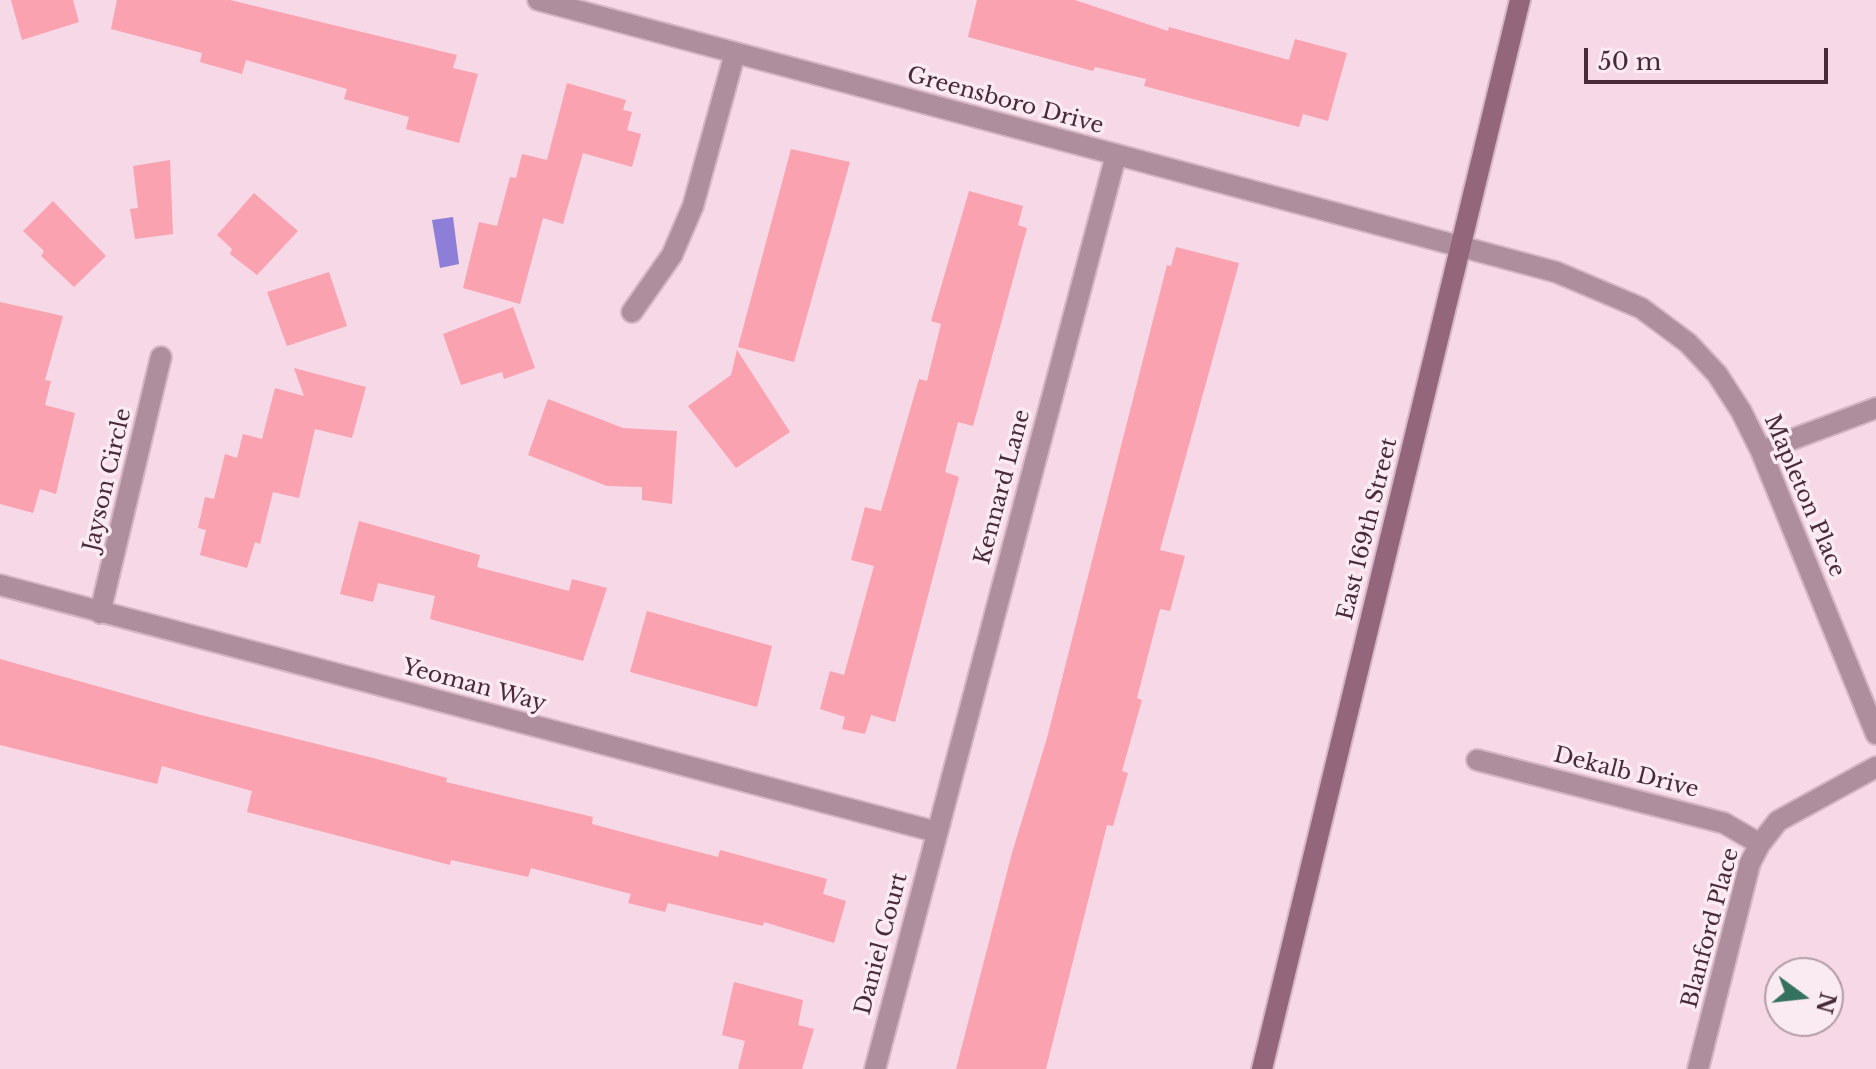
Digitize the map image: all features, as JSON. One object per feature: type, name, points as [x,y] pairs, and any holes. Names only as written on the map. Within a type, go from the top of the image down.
[{"type":"street","name":"Greensboro Drive","points":[[538,0],[1460,247]]},
{"type":"street","name":"East 169th Street","points":[[1262,1069],[1520,0]]},
{"type":"street","points":[[632,312],[672,255],[693,206],[735,53]]},
{"type":"street","name":"Kennard Lane","points":[[937,832],[1116,155]]},
{"type":"street","name":"Mapleton Place","points":[[1460,247],[1556,272],[1641,308],[1688,343],[1717,374],[1761,451],[1876,734]]},
{"type":"street","name":"Jayson Circle","points":[[100,613],[161,357]]},
{"type":"street","points":[[1761,451],[1876,408]]},
{"type":"street","name":"Yeoman Way","points":[[0,585],[937,832]]},
{"type":"street","name":"Dekalb Drive","points":[[1477,760],[1724,823],[1760,844]]},
{"type":"street","name":"Blanford Place","points":[[1698,1069],[1750,863],[1760,844],[1778,821],[1818,796],[1876,767]]},
{"type":"street","name":"Daniel Court","points":[[875,1069],[937,832]]},
{"type":"shaded area","points":[[453,217],[459,264],[440,268],[432,220]]},
{"type":"building","points":[[11,0],[73,0],[79,22],[22,40]]},
{"type":"building","points":[[117,0],[230,0],[457,55],[453,68],[478,74],[459,143],[406,129],[409,117],[344,99],[347,89],[246,60],[242,74],[200,62],[202,53],[111,29]]},
{"type":"building","points":[[977,0],[1075,0],[1168,31],[1169,27],[1289,60],[1295,39],[1347,53],[1328,121],[1303,114],[1299,127],[1144,86],[1146,79],[1095,67],[1093,71],[968,37]]},
{"type":"building","points":[[567,83],[626,100],[623,110],[632,112],[627,130],[641,134],[632,167],[583,153],[563,224],[543,218],[520,304],[463,288],[479,222],[497,226],[510,177],[516,178],[522,154],[547,160]]},
{"type":"building","points":[[791,149],[850,162],[794,362],[738,347]]},
{"type":"building","points":[[170,160],[173,234],[135,239],[130,209],[138,208],[133,166]]},
{"type":"building","points":[[969,191],[1023,206],[1018,225],[1027,228],[973,426],[958,422],[945,472],[959,477],[895,722],[871,715],[865,734],[842,729],[845,717],[820,709],[830,671],[844,675],[874,566],[851,560],[865,507],[881,511],[919,379],[927,381],[941,324],[931,321]]},
{"type":"building","points":[[254,193],[298,231],[257,275],[230,254],[232,249],[217,235]]},
{"type":"building","points":[[53,201],[106,256],[74,287],[41,256],[44,251],[23,231]]},
{"type":"building","points":[[1176,247],[1239,263],[1160,550],[1185,556],[1170,611],[1160,609],[1137,698],[1142,700],[1122,771],[1128,773],[1113,826],[1107,825],[1046,1069],[956,1069],[1012,853],[1047,738],[1167,265],[1171,266]]},
{"type":"building","points":[[329,272],[347,326],[287,346],[267,292]]},
{"type":"building","points":[[0,302],[63,316],[45,380],[51,381],[45,405],[75,413],[56,494],[40,489],[33,513],[0,504]]},
{"type":"building","points":[[513,307],[535,368],[504,379],[502,372],[461,385],[443,334]]},
{"type":"building","points":[[737,350],[790,432],[736,468],[688,406],[731,375]]},
{"type":"building","points":[[294,368],[366,387],[352,438],[315,429],[299,498],[273,492],[260,544],[255,542],[247,568],[200,555],[206,530],[198,528],[205,497],[214,499],[225,454],[237,458],[243,434],[262,439],[275,388],[304,396]]},
{"type":"building","points":[[548,399],[623,428],[677,431],[672,504],[642,500],[642,487],[607,486],[528,455]]},
{"type":"building","points":[[359,521],[480,555],[477,567],[569,591],[572,579],[607,588],[583,661],[430,619],[435,596],[378,583],[373,602],[340,594]]},
{"type":"building","points":[[647,611],[772,646],[757,707],[630,672]]},
{"type":"building","points":[[0,659],[193,713],[447,778],[446,782],[593,817],[592,824],[652,840],[718,857],[720,850],[827,879],[823,894],[846,901],[834,943],[764,922],[763,926],[668,903],[665,912],[628,903],[631,894],[531,868],[528,877],[451,860],[450,865],[247,812],[252,791],[162,766],[157,784],[0,745]]},
{"type":"building","points":[[734,982],[803,1000],[798,1025],[814,1029],[802,1069],[738,1069],[745,1041],[722,1035]]}]
